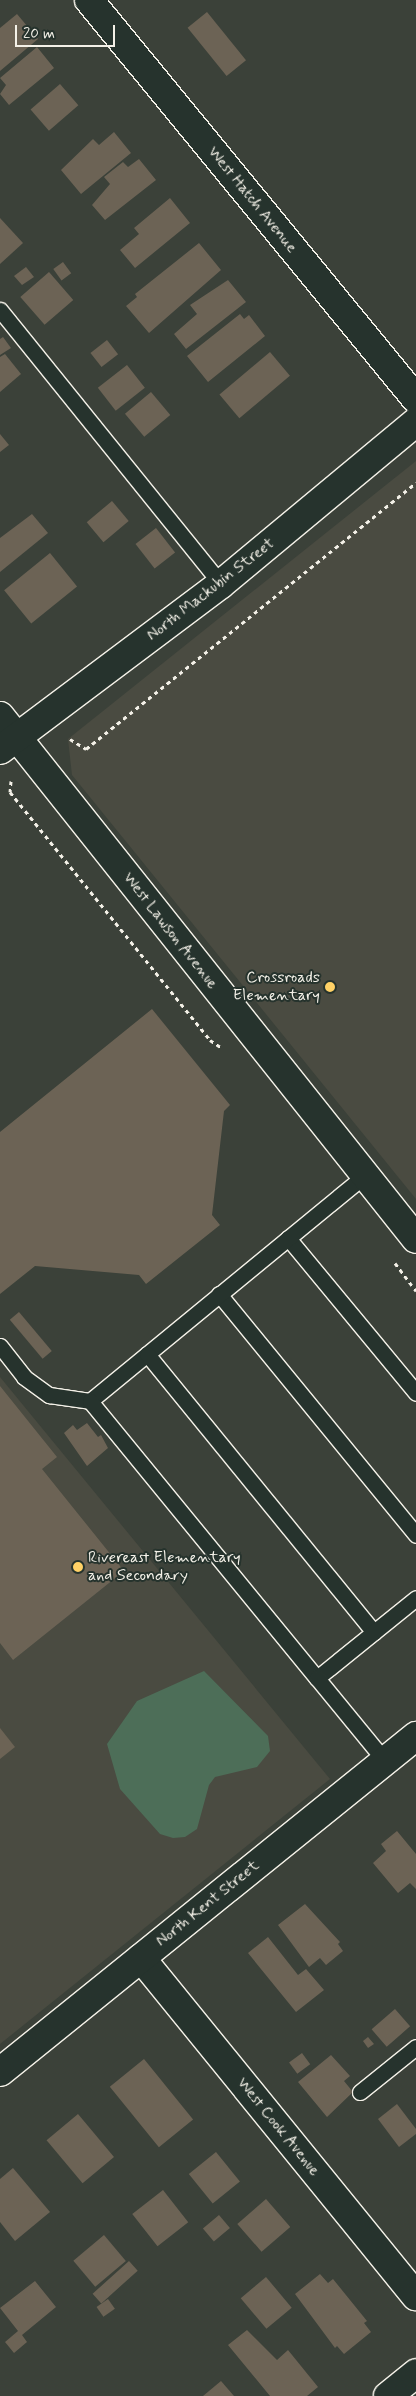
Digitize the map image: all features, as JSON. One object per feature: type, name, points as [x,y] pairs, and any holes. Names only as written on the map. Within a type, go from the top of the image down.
[{"type":"street","name":"West Hatch Avenue","points":[[89,0],[416,400]]},
{"type":"street","name":"North Mackubin Street","points":[[9,744],[221,584],[416,422]]},
{"type":"street","name":"West Lawson Avenue","points":[[0,716],[9,744],[416,1240]]},
{"type":"street","name":"North Kent Street","points":[[0,2072],[416,1736]]},
{"type":"street","name":"West Cook Avenue","points":[[141,1958],[416,2296]]},
{"type":"street","points":[[388,2396],[416,2373]]},
{"type":"lane","points":[[0,310],[221,584]]},
{"type":"lane","points":[[90,1400],[363,1177]]},
{"type":"lane","points":[[288,1238],[416,1392]]},
{"type":"lane","points":[[219,1294],[416,1535]]},
{"type":"lane","points":[[0,1346],[24,1377],[49,1395],[90,1400],[385,1761]]},
{"type":"lane","points":[[147,1354],[374,1632]]},
{"type":"lane","points":[[317,1678],[416,1598]]},
{"type":"lane","points":[[360,2092],[416,2047]]},
{"type":"path","points":[[70,740],[86,750],[416,483]]},
{"type":"path","points":[[11,781],[10,792],[16,800],[210,1040],[227,1051]]},
{"type":"path","points":[[393,1261],[416,1291]]},
{"type":"shaded area","name":"Crossroads Elementary","points":[[416,461],[416,1199],[72,775],[68,739]]},
{"type":"shaded area","name":"Rivereast Elementary and Secondary","points":[[0,1377],[330,1779],[0,2044]]},
{"type":"green space","points":[[204,1671],[268,1736],[270,1751],[257,1767],[215,1777],[209,1785],[197,1829],[185,1837],[173,1838],[160,1834],[120,1789],[107,1744],[137,1701]]},
{"type":"building","points":[[207,12],[246,60],[227,76],[188,28]]},
{"type":"building","points":[[17,14],[38,39],[0,71],[0,28]]},
{"type":"building","points":[[37,47],[54,68],[9,105],[0,94],[6,85],[0,78]]},
{"type":"building","points":[[60,84],[78,105],[49,131],[31,110]]},
{"type":"building","points":[[114,132],[131,153],[81,194],[61,170],[93,139],[99,145]]},
{"type":"building","points":[[139,159],[156,180],[105,220],[92,205],[110,184],[104,177],[123,162],[128,167]]},
{"type":"building","points":[[170,198],[190,223],[135,268],[120,250],[139,234],[134,228]]},
{"type":"building","points":[[0,218],[23,243],[0,264]]},
{"type":"building","points":[[199,243],[221,270],[149,333],[126,306],[137,297],[135,294]]},
{"type":"building","points":[[63,262],[71,273],[62,280],[53,269]]},
{"type":"building","points":[[26,267],[34,277],[22,285],[14,276]]},
{"type":"building","points":[[49,272],[73,300],[45,325],[20,297]]},
{"type":"building","points":[[228,280],[246,302],[186,349],[174,334],[197,314],[190,305]]},
{"type":"building","points":[[240,314],[244,319],[249,315],[265,336],[208,382],[187,356]]},
{"type":"building","points":[[3,337],[11,348],[0,355],[0,339]]},
{"type":"building","points":[[107,340],[118,354],[102,367],[90,353]]},
{"type":"building","points":[[270,352],[290,376],[239,418],[219,394]]},
{"type":"building","points":[[5,354],[21,374],[0,392],[0,357]]},
{"type":"building","points":[[127,365],[145,388],[116,411],[98,388]]},
{"type":"building","points":[[151,392],[170,415],[144,437],[125,414]]},
{"type":"building","points":[[0,434],[9,445],[0,452]]},
{"type":"building","points":[[112,501],[129,521],[103,542],[87,522]]},
{"type":"building","points":[[32,514],[48,533],[0,572],[0,538]]},
{"type":"building","points":[[156,528],[175,552],[155,568],[136,544]]},
{"type":"building","points":[[50,553],[77,586],[31,624],[4,590]]},
{"type":"building","points":[[152,1009],[230,1105],[224,1111],[212,1215],[220,1225],[146,1284],[139,1275],[35,1266],[0,1294],[0,1132]]},
{"type":"building","points":[[19,1312],[52,1351],[43,1359],[10,1320]]},
{"type":"building","points":[[0,1386],[57,1457],[42,1469],[124,1571],[13,1660],[0,1643]]},
{"type":"building","points":[[87,1423],[98,1437],[101,1435],[108,1448],[87,1466],[64,1433],[73,1425],[77,1430]]},
{"type":"building","points":[[0,1728],[15,1747],[0,1759]]},
{"type":"building","points":[[397,1831],[416,1854],[416,1889],[410,1883],[398,1893],[373,1863],[386,1851],[381,1844]]},
{"type":"building","points":[[305,1904],[340,1942],[338,1944],[343,1951],[326,1965],[320,1958],[309,1967],[278,1925]]},
{"type":"building","points":[[268,1937],[298,1975],[306,1969],[324,1990],[296,2012],[248,1953]]},
{"type":"building","points":[[395,2009],[410,2026],[387,2047],[372,2029]]},
{"type":"building","points":[[368,2037],[374,2044],[368,2048],[363,2041]]},
{"type":"building","points":[[302,2053],[310,2064],[297,2074],[289,2062]]},
{"type":"building","points":[[331,2055],[350,2076],[344,2081],[353,2092],[327,2117],[298,2082]]},
{"type":"building","points":[[144,2059],[193,2120],[159,2147],[110,2087]]},
{"type":"building","points":[[397,2104],[416,2129],[416,2134],[399,2147],[378,2119]]},
{"type":"building","points":[[78,2114],[114,2157],[83,2183],[47,2140]]},
{"type":"building","points":[[216,2152],[240,2182],[213,2204],[189,2174]]},
{"type":"building","points":[[13,2168],[50,2212],[15,2241],[0,2222],[0,2179]]},
{"type":"building","points":[[163,2190],[188,2222],[158,2246],[132,2214]]},
{"type":"building","points":[[266,2199],[290,2227],[262,2252],[237,2224]]},
{"type":"building","points":[[219,2215],[230,2228],[214,2242],[203,2228]]},
{"type":"building","points":[[104,2235],[126,2261],[95,2287],[73,2261]]},
{"type":"building","points":[[129,2261],[138,2271],[101,2303],[93,2294]]},
{"type":"building","points":[[320,2274],[328,2283],[333,2279],[367,2321],[364,2323],[371,2332],[344,2354],[337,2346],[335,2348],[295,2294]]},
{"type":"building","points":[[266,2277],[292,2308],[266,2329],[241,2298]]},
{"type":"building","points":[[35,2281],[56,2307],[22,2335],[27,2342],[14,2353],[5,2342],[18,2331],[0,2308]]},
{"type":"building","points":[[108,2299],[115,2309],[103,2317],[97,2307]]},
{"type":"building","points":[[247,2330],[277,2360],[288,2350],[318,2387],[307,2396],[270,2396],[228,2345]]},
{"type":"building","points":[[221,2381],[234,2396],[203,2396]]},
{"type":"place","name":"Crossroads Elementary","points":[[330,987]]},
{"type":"place","name":"Rivereast Elementary and Secondary","points":[[78,1567]]}]
